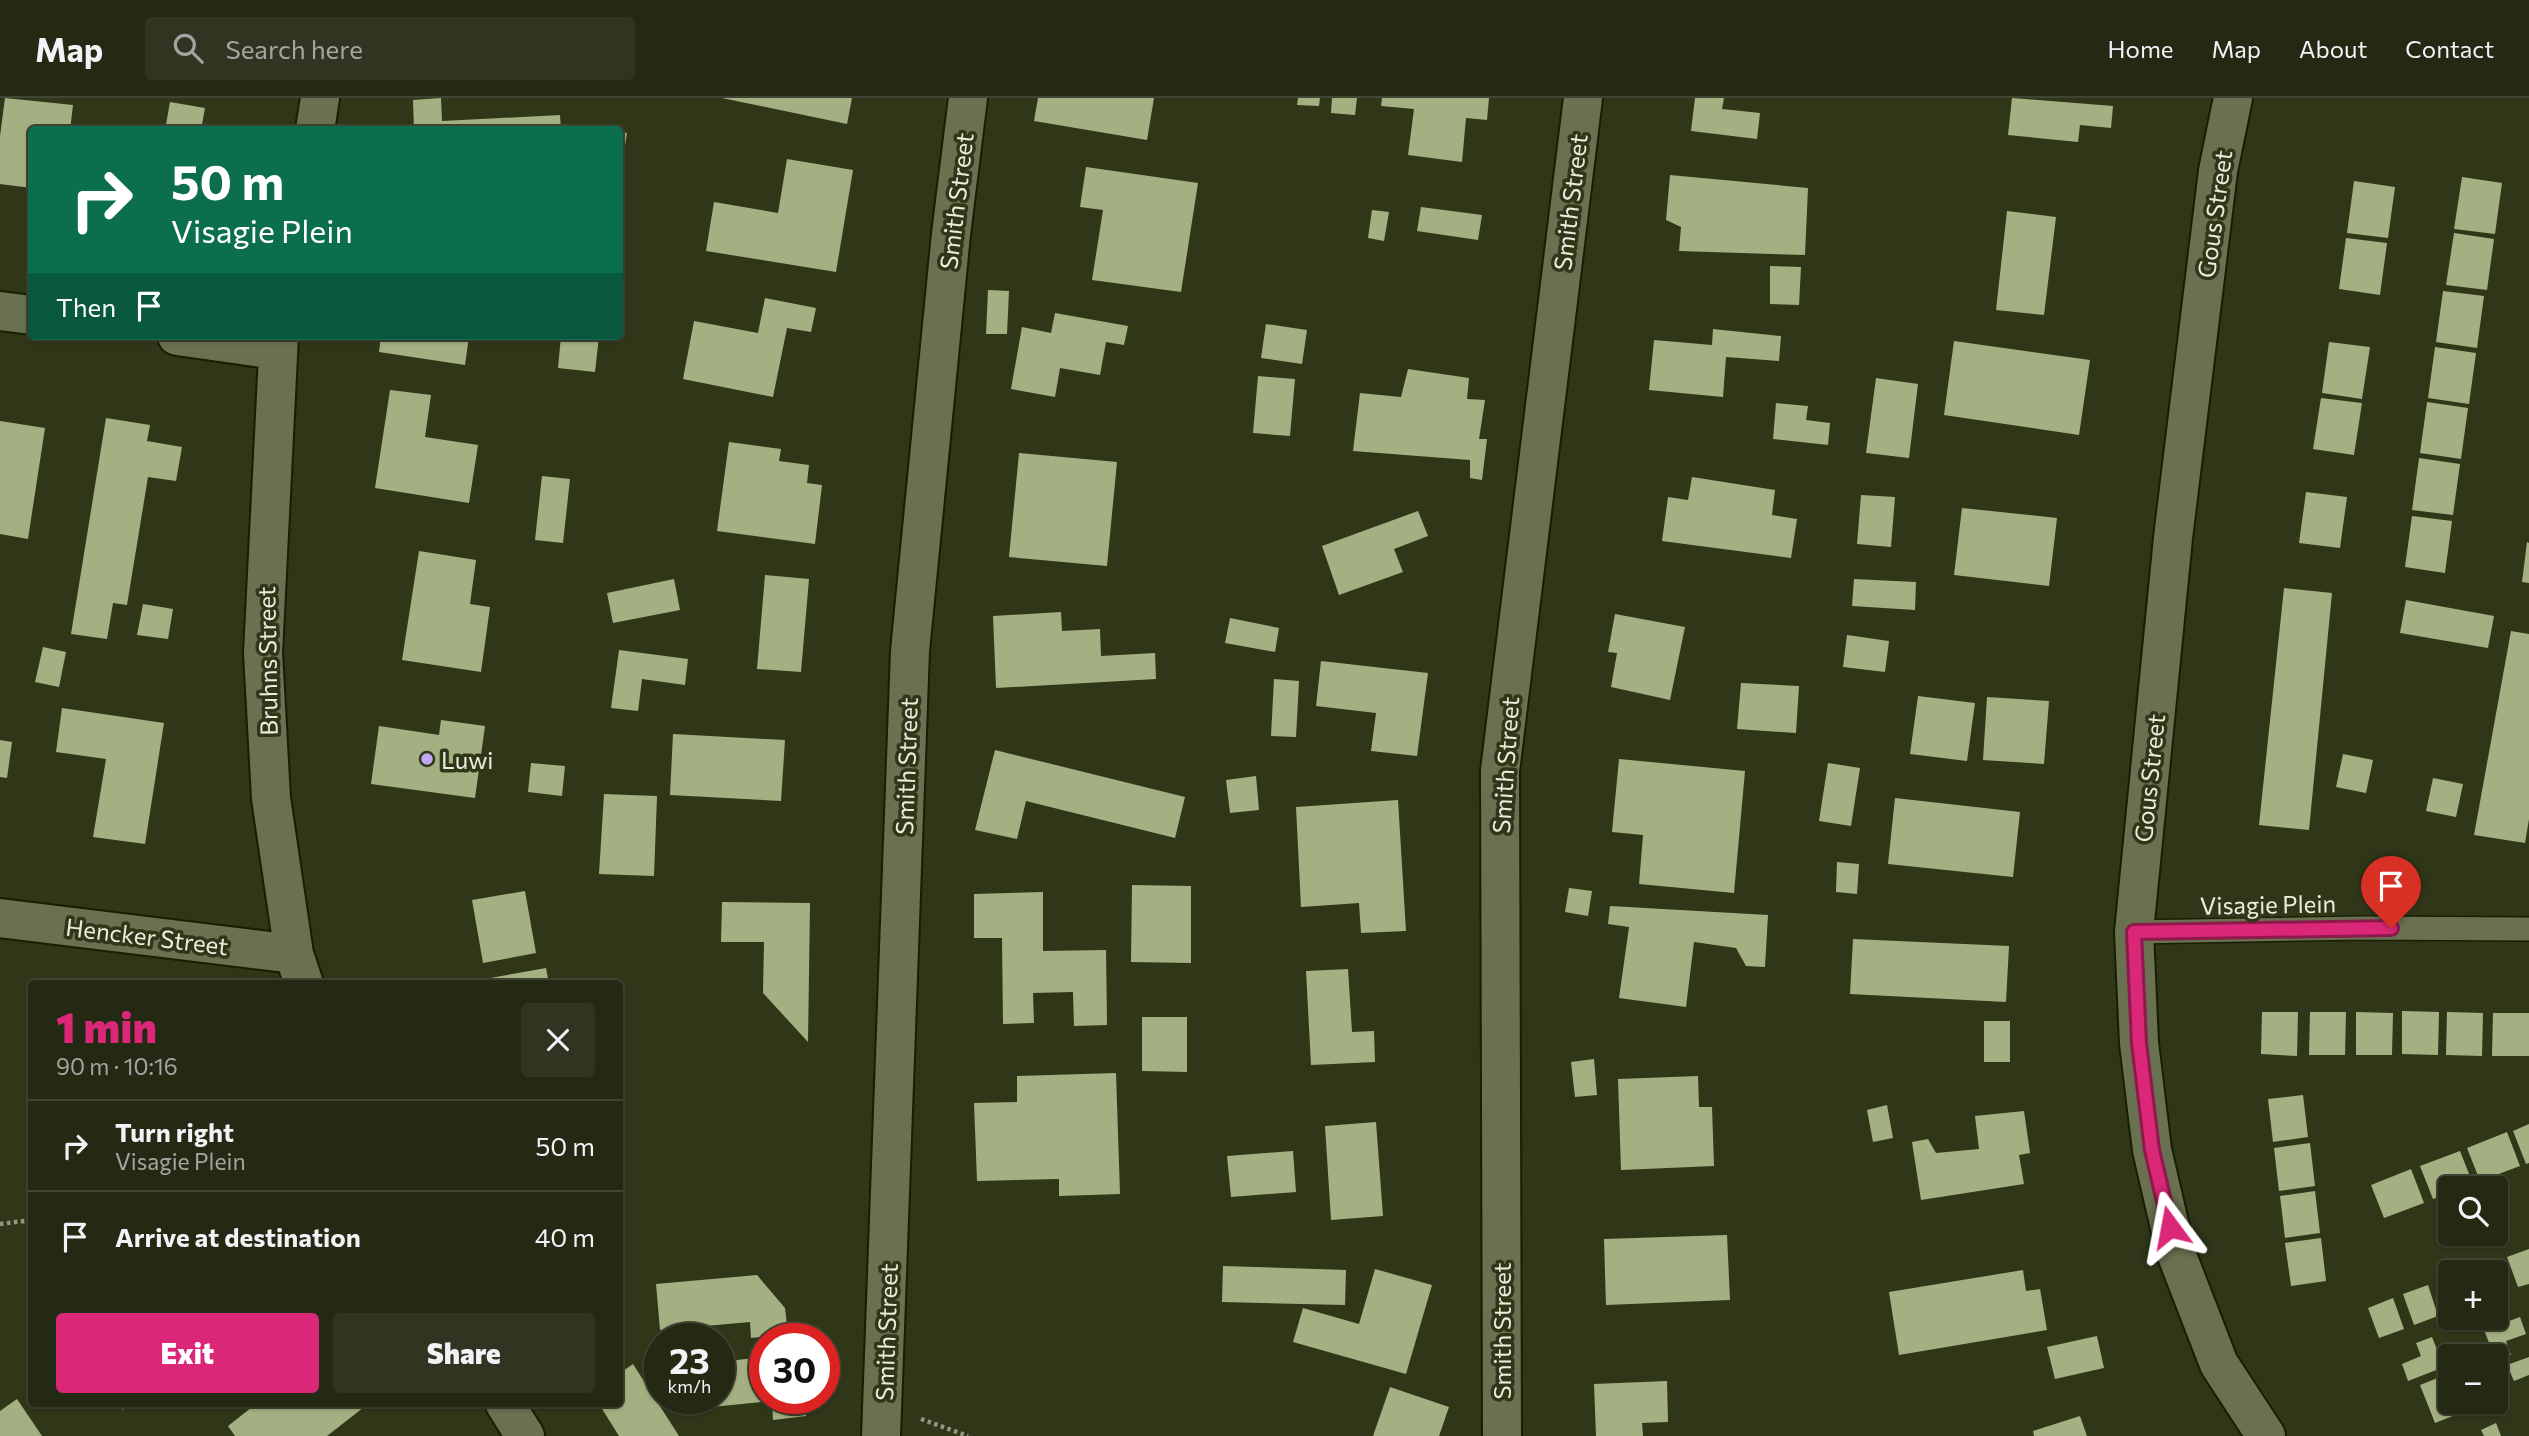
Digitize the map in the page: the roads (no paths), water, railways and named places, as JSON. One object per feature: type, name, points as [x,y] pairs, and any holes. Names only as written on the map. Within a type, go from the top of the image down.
[{"type":"street","points":[[316,126],[320,98]]},
{"type":"street","name":"Smith Street","points":[[883,1421],[910,651],[951,234],[968,98]]},
{"type":"street","name":"Smith Street","points":[[1502,1436],[1500,771],[1583,98]]},
{"type":"street","name":"Gous Street","points":[[2233,98],[2218,171],[2175,524],[2134,932],[2139,1043],[2152,1150],[2176,1253],[2219,1364],[2266,1436]]},
{"type":"street","points":[[0,311],[28,314]]},
{"type":"street","points":[[234,340],[277,343]]},
{"type":"street","name":"Bruhns Street","points":[[277,343],[262,653],[271,798],[299,969]]},
{"type":"street","name":"Hencker Street","points":[[0,918],[299,969]]},
{"type":"street","points":[[507,1407],[525,1436]]},
{"type":"lane","name":"Visagie Plein","points":[[2134,932],[2363,928],[2529,929]]},
{"type":"place","name":"Luwi","points":[[427,759]]}]
